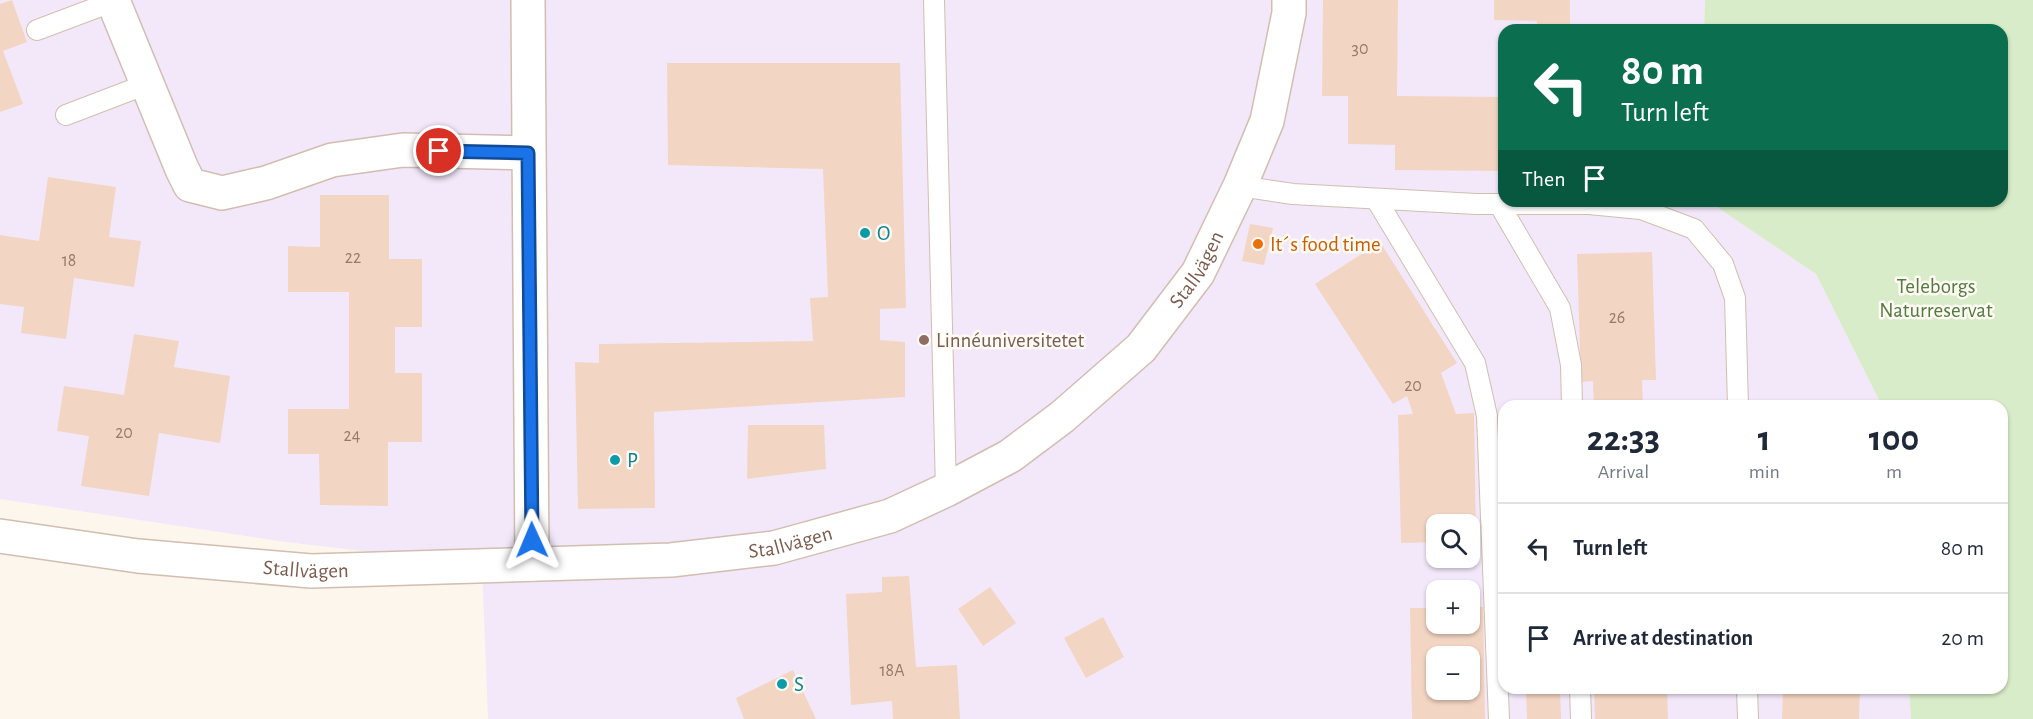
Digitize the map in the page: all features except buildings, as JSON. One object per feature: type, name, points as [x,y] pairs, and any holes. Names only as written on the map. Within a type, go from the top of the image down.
[{"type":"street","points":[[528,0],[532,564]]},
{"type":"street","name":"Stallvägen","points":[[0,536],[138,556],[311,572],[671,560],[774,548],[890,516],[1010,456],[1062,417],[1141,348],[1198,273],[1240,186],[1267,121],[1289,13],[1289,0]]},
{"type":"street","points":[[115,1],[190,185],[222,193],[266,183],[332,160],[403,150],[528,153]]},
{"type":"lane","points":[[934,0],[946,490]]},
{"type":"lane","points":[[37,30],[115,1]]},
{"type":"lane","points":[[66,115],[147,84]]},
{"type":"lane","points":[[1240,186],[1293,194],[1498,204]]},
{"type":"lane","points":[[1376,199],[1475,363],[1487,416],[1498,694]]},
{"type":"lane","points":[[1501,207],[1560,308],[1571,365],[1572,400]]},
{"type":"lane","points":[[1620,207],[1641,209],[1694,229],[1723,264],[1734,298],[1738,400]]},
{"type":"lane","points":[[1498,694],[1499,719]]},
{"type":"lane","points":[[1580,694],[1581,719]]},
{"type":"lane","points":[[1747,694],[1748,719]]},
{"type":"shaded area","name":"Linnéuniversitetet","points":[[0,0],[1705,0],[1704,24],[1498,24],[1498,207],[1717,207],[1816,274],[1879,400],[1498,400],[1498,694],[1909,694],[1911,719],[488,719],[482,565],[286,542],[0,499]]},
{"type":"green space","name":"Teleborgs Naturreservat","points":[[1705,0],[2033,0],[2033,719],[1911,719],[1909,694],[2008,694],[2008,400],[1879,400],[1816,274],[1717,207],[2008,207],[2008,24],[1704,24]]},
{"type":"place","name":"O","points":[[865,233]]},
{"type":"place","name":"It´s food time","points":[[1258,244]]},
{"type":"place","name":"Linnéuniversitetet","points":[[924,340]]},
{"type":"place","name":"P","points":[[615,460]]},
{"type":"place","name":"S","points":[[782,684]]},
{"type":"route","points":[[439,151],[528,153],[532,540]]}]
